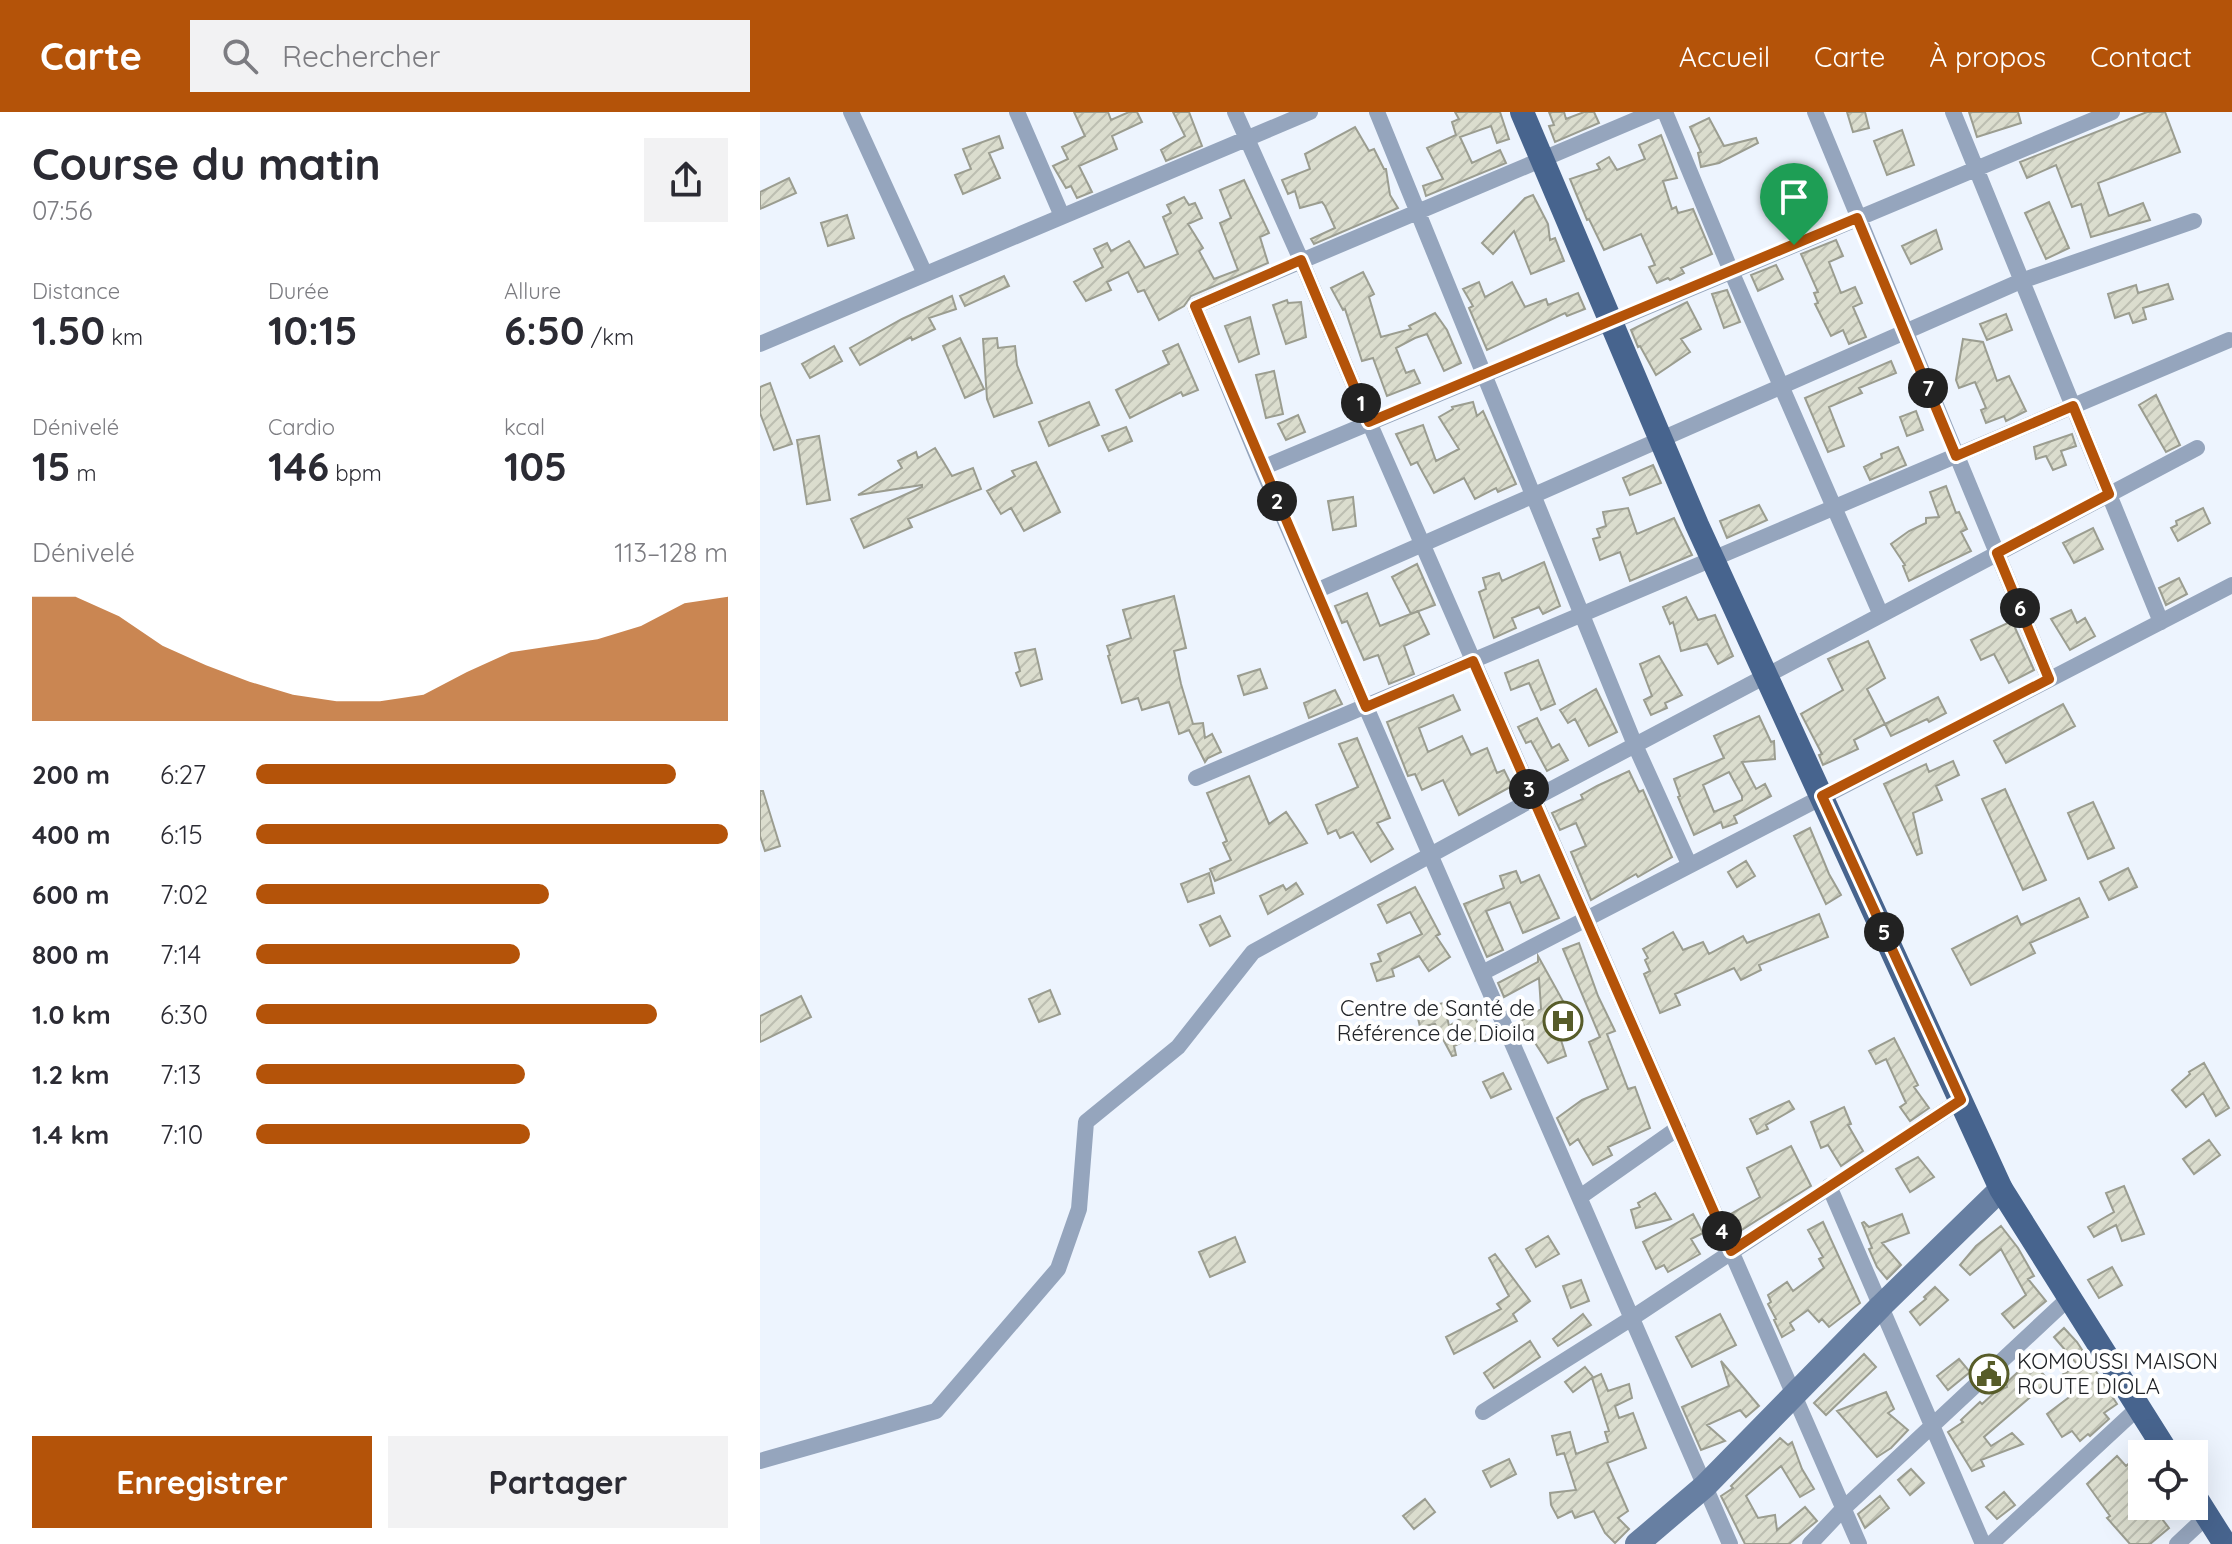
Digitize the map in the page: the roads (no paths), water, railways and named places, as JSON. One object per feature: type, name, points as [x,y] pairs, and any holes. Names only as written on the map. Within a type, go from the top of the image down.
[{"type":"main road","points":[[1522,112],[1713,559],[2001,1189],[2159,1440]]},
{"type":"main road","points":[[2208,1518],[2225,1544]]},
{"type":"street","points":[[851,112],[925,274]]},
{"type":"street","points":[[1017,112],[1062,216]]},
{"type":"street","points":[[1235,112],[1859,1544]]},
{"type":"street","points":[[760,344],[1310,112]]},
{"type":"street","points":[[1377,112],[1635,745],[1689,864]]},
{"type":"street","points":[[1654,112],[1195,306],[1262,468],[1730,1544]]},
{"type":"street","points":[[1665,112],[1881,615]]},
{"type":"street","points":[[1815,112],[2049,679]]},
{"type":"street","points":[[1953,112],[2161,622]]},
{"type":"street","points":[[1262,468],[1976,169],[2091,116],[2112,112]]},
{"type":"street","points":[[1316,591],[2021,281],[2194,221]]},
{"type":"street","points":[[1196,778],[2229,340]]},
{"type":"street","points":[[760,1461],[936,1411],[1058,1269],[1079,1209],[1086,1122],[1178,1047],[1253,952],[1533,799],[2197,448]]},
{"type":"street","points":[[1482,973],[1585,917],[2232,585]]},
{"type":"street","points":[[1483,1412],[1632,1318],[1961,1100]]},
{"type":"street","points":[[1580,1197],[1678,1128]]},
{"type":"street","points":[[1829,1186],[1983,1544]]},
{"type":"street","points":[[1637,1544],[1705,1486],[1881,1306],[2001,1189]]},
{"type":"street","points":[[1810,1544],[1843,1509],[2070,1297]]},
{"type":"street","points":[[1991,1544],[2139,1407]]},
{"type":"street","points":[[2177,1544],[2203,1520]]},
{"type":"place","name":"Centre de Santé de Référence de Dioila","points":[[1563,1021]]},
{"type":"place","name":"KOMOUSSI MAISON ROUTE DIOLA","points":[[1989,1374]]}]
